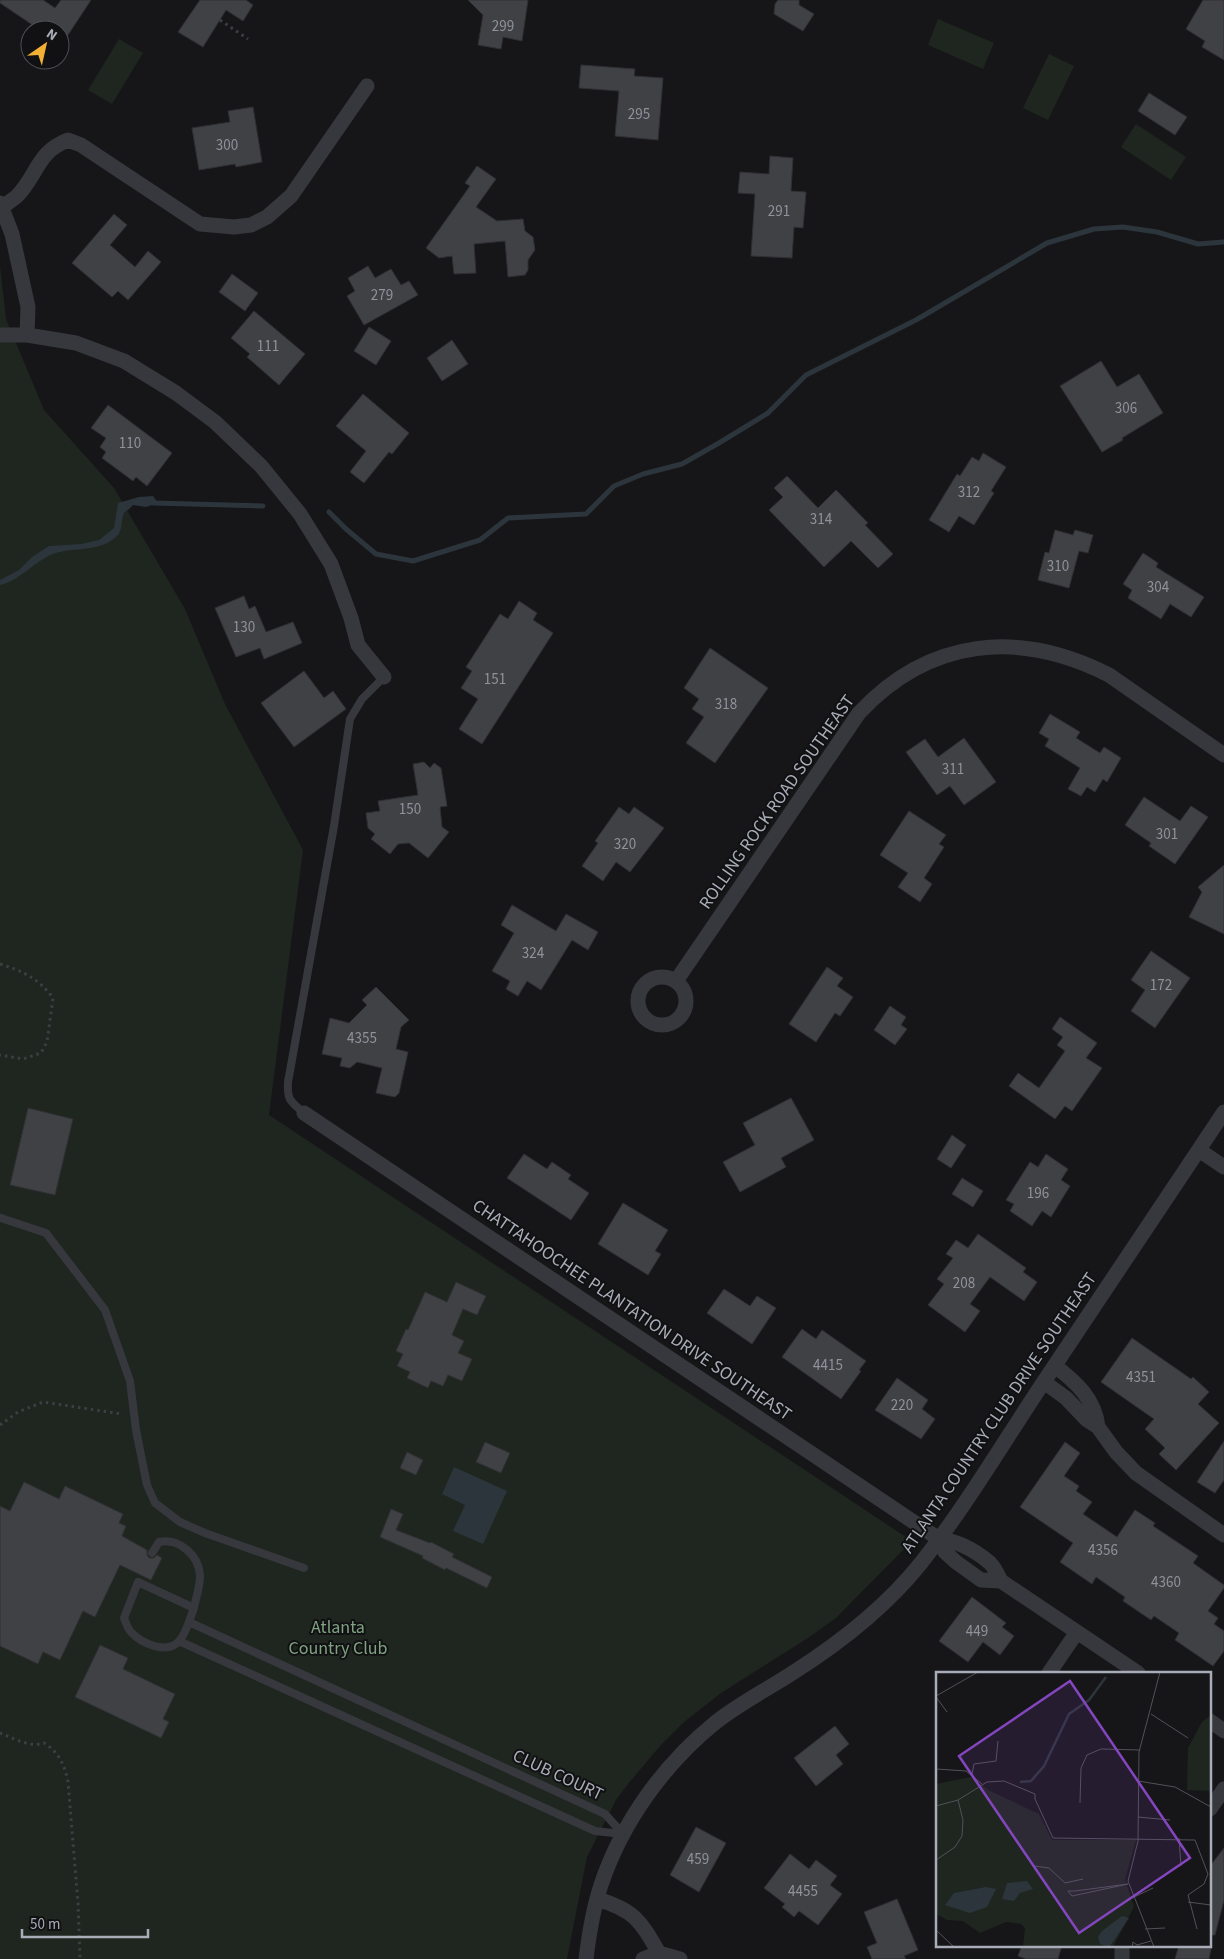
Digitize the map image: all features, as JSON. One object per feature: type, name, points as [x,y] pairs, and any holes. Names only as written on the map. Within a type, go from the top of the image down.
[{"type":"street","points":[[26,335],[28,307],[12,234],[1,205],[18,195],[54,145],[68,140],[81,145],[200,224],[234,228],[251,225],[267,217],[291,196],[367,86]]},
{"type":"street","points":[[0,335],[26,335],[76,343],[124,361],[176,393],[215,422],[240,444],[285,493],[316,538],[331,564],[343,591],[358,645],[384,677]]},
{"type":"street","name":"ROLLING ROCK ROAD SOUTHEAST","points":[[676,981],[859,713],[881,691],[911,670],[931,660],[952,652],[991,646],[1029,648],[1089,665],[1109,675],[1224,755]]},
{"type":"street","name":"ATLANTA COUNTRY CLUB DRIVE SOUTHEAST","points":[[586,1959],[597,1899],[606,1871],[636,1810],[682,1754],[716,1722],[795,1672],[852,1632],[898,1590],[939,1539],[1224,1112]]},
{"type":"street","name":"CHATTAHOOCHEE PLANTATION DRIVE SOUTHEAST","points":[[304,1113],[939,1539],[952,1540],[992,1564],[1001,1581],[1137,1672]]},
{"type":"street","points":[[1199,1150],[1224,1167]]},
{"type":"street","points":[[1055,1366],[1071,1378],[1093,1405],[1098,1427]]},
{"type":"street","points":[[1044,1382],[1066,1398],[1087,1420],[1098,1427],[1116,1452],[1136,1473],[1224,1535]]},
{"type":"street","points":[[1050,1672],[1077,1632]]},
{"type":"street","points":[[1212,1722],[1224,1731]]},
{"type":"street","points":[[1212,1806],[1224,1788]]},
{"type":"street","points":[[597,1899],[618,1905],[633,1915],[643,1926],[659,1953]]},
{"type":"street","points":[[1122,1946],[1122,1959]]},
{"type":"street","points":[[643,1959],[659,1953],[680,1959]]},
{"type":"lane","points":[[304,1113],[292,1103],[287,1095],[288,1082],[334,826],[350,719],[362,699],[384,677]]},
{"type":"lane","points":[[1,1218],[46,1233],[105,1310],[130,1382],[147,1485],[154,1503],[180,1522],[304,1568]]},
{"type":"lane","points":[[152,1553],[159,1542],[168,1540],[179,1544],[192,1555],[198,1565],[200,1575],[194,1608],[179,1642],[169,1648],[160,1647],[138,1638],[129,1630],[124,1618],[139,1579],[194,1608]]},
{"type":"lane","name":"CLUB COURT","points":[[189,1622],[605,1814],[623,1834]]},
{"type":"lane","name":"CLUB COURT","points":[[179,1642],[596,1831],[623,1834]]},
{"type":"path","points":[[220,20],[248,39]]},
{"type":"path","points":[[0,964],[34,978],[43,985],[53,998],[47,1042],[41,1053],[23,1059],[0,1055]]},
{"type":"path","points":[[0,1425],[18,1412],[43,1402],[134,1415]]},
{"type":"path","points":[[0,1733],[36,1746],[44,1743],[52,1748],[65,1766],[78,1903],[80,1959]]},
{"type":"green space","points":[[938,19],[994,43],[983,69],[928,45]]},
{"type":"green space","points":[[119,39],[143,53],[112,104],[88,90]]},
{"type":"green space","points":[[1049,54],[1074,66],[1048,120],[1023,108]]},
{"type":"green space","points":[[1136,124],[1186,157],[1171,180],[1121,147]]},
{"type":"green space","name":"Atlanta Country Club","points":[[0,266],[6,319],[44,410],[114,488],[185,609],[225,704],[303,850],[269,1115],[912,1541],[836,1618],[721,1693],[684,1722],[660,1746],[628,1784],[616,1800],[587,1857],[567,1959],[0,1959]]},
{"type":"shaded area","points":[[153,496],[158,503],[146,507],[133,505],[124,513],[120,532],[109,542],[95,547],[53,554],[21,575],[0,585],[0,580],[19,570],[32,557],[49,546],[81,544],[99,540],[114,528],[118,503],[139,497]]},
{"type":"shaded area","points":[[454,1467],[507,1491],[483,1544],[453,1531],[465,1505],[442,1494]]},
{"type":"building","points":[[0,0],[43,0],[55,8],[61,0],[91,0],[70,32],[70,20],[25,20],[0,3]]},
{"type":"building","points":[[200,0],[246,0],[253,5],[243,21],[226,10],[203,47],[178,32]]},
{"type":"building","points":[[468,0],[528,0],[522,41],[503,37],[501,49],[478,45],[483,15]]},
{"type":"building","points":[[778,0],[799,0],[799,5],[814,14],[803,31],[774,14],[775,4]]},
{"type":"building","points":[[1203,0],[1224,0],[1224,60],[1202,47],[1205,41],[1186,29]]},
{"type":"building","points":[[581,65],[635,69],[634,76],[663,78],[658,140],[615,136],[619,91],[579,88]]},
{"type":"building","points":[[1149,93],[1187,117],[1175,135],[1138,111]]},
{"type":"building","points":[[253,107],[262,162],[236,167],[235,164],[199,170],[192,128],[230,122],[228,111]]},
{"type":"building","points":[[770,156],[793,158],[791,191],[806,192],[803,228],[794,227],[792,258],[751,256],[755,194],[738,193],[740,172],[769,174]]},
{"type":"building","points":[[477,166],[496,179],[476,207],[497,221],[523,219],[525,231],[533,237],[535,250],[528,260],[528,270],[525,275],[508,277],[505,241],[474,244],[476,273],[454,274],[452,256],[439,258],[426,248],[470,186],[465,183]]},
{"type":"building","points":[[114,214],[127,225],[110,245],[135,267],[148,251],[161,262],[128,300],[118,291],[112,297],[72,263]]},
{"type":"building","points":[[368,266],[375,278],[391,269],[401,285],[409,281],[418,295],[364,325],[347,296],[355,291],[348,278]]},
{"type":"building","points":[[232,274],[258,293],[245,311],[219,292]]},
{"type":"building","points":[[254,311],[305,354],[279,385],[247,357],[250,354],[231,338]]},
{"type":"building","points":[[369,327],[391,341],[376,365],[354,351]]},
{"type":"building","points":[[452,340],[468,364],[442,381],[427,358]]},
{"type":"building","points":[[1101,361],[1117,387],[1139,374],[1163,413],[1102,452],[1060,386]]},
{"type":"building","points":[[363,394],[409,433],[392,454],[389,452],[364,483],[350,472],[366,451],[336,426]]},
{"type":"building","points":[[108,405],[172,453],[147,486],[136,477],[133,481],[102,458],[106,452],[100,447],[106,438],[91,428]]},
{"type":"building","points":[[983,453],[1006,467],[991,491],[994,493],[974,525],[959,516],[949,532],[929,520],[957,474],[960,476],[972,457],[979,461]]},
{"type":"building","points":[[787,476],[818,508],[836,490],[868,523],[865,525],[893,554],[878,568],[851,541],[824,567],[769,510],[783,497],[774,488]]},
{"type":"building","points":[[1055,530],[1073,535],[1075,530],[1093,535],[1088,553],[1079,551],[1069,588],[1038,580],[1045,552],[1049,553]]},
{"type":"building","points":[[1143,553],[1158,563],[1156,567],[1204,597],[1191,617],[1170,604],[1161,619],[1128,598],[1132,590],[1123,584]]},
{"type":"building","points":[[244,596],[249,609],[255,606],[266,632],[293,622],[302,643],[264,659],[260,648],[236,657],[215,608]]},
{"type":"building","points":[[519,601],[537,613],[533,620],[553,633],[482,744],[459,729],[478,699],[461,688],[472,671],[466,667],[500,614],[508,619]]},
{"type":"building","points":[[710,648],[768,688],[715,763],[686,743],[704,717],[692,709],[699,699],[684,688]]},
{"type":"building","points":[[304,671],[324,698],[333,691],[346,709],[294,747],[261,703]]},
{"type":"building","points":[[1050,714],[1080,732],[1076,738],[1100,753],[1104,747],[1121,758],[1107,782],[1103,779],[1095,792],[1087,787],[1081,796],[1068,789],[1080,768],[1045,746],[1049,739],[1039,733]]},
{"type":"building","points":[[964,738],[996,782],[964,805],[950,786],[937,795],[906,752],[925,739],[938,757]]},
{"type":"building","points":[[424,762],[430,768],[434,763],[441,768],[447,806],[440,807],[442,827],[449,832],[428,858],[409,843],[398,844],[390,854],[371,839],[375,834],[368,828],[366,813],[380,811],[378,801],[418,795],[413,764]]},
{"type":"building","points":[[1144,797],[1180,821],[1191,806],[1208,817],[1175,864],[1149,846],[1151,843],[1125,825]]},
{"type":"building","points":[[619,807],[629,814],[634,807],[664,828],[630,872],[616,862],[603,881],[582,866],[598,843],[595,841]]},
{"type":"building","points":[[909,811],[946,835],[939,844],[944,847],[924,878],[932,884],[920,902],[898,887],[908,873],[880,855]]},
{"type":"building","points":[[1224,865],[1224,934],[1189,917],[1202,892],[1198,887]]},
{"type":"building","points":[[512,905],[556,931],[566,914],[598,932],[588,950],[572,940],[541,990],[527,981],[518,996],[506,989],[510,981],[492,971],[514,933],[501,925]]},
{"type":"building","points":[[1151,951],[1190,978],[1155,1028],[1131,1011],[1145,990],[1131,980]]},
{"type":"building","points":[[827,967],[843,978],[837,986],[853,997],[840,1016],[835,1013],[816,1042],[789,1024]]},
{"type":"building","points":[[376,987],[409,1020],[401,1027],[396,1049],[408,1052],[399,1093],[395,1097],[376,1093],[382,1068],[357,1062],[350,1068],[340,1066],[342,1058],[322,1054],[330,1018],[349,1023],[367,1005],[362,1000]]},
{"type":"building","points":[[890,1006],[906,1017],[901,1025],[907,1029],[895,1045],[874,1030]]},
{"type":"building","points":[[1060,1017],[1097,1043],[1086,1058],[1102,1068],[1072,1111],[1065,1106],[1055,1119],[1009,1086],[1018,1073],[1039,1088],[1065,1051],[1057,1045],[1063,1037],[1052,1029]]},
{"type":"building","points":[[791,1098],[814,1140],[781,1158],[786,1167],[740,1192],[723,1162],[755,1145],[743,1123]]},
{"type":"building","points":[[28,1108],[73,1119],[55,1195],[10,1185]]},
{"type":"building","points":[[952,1135],[966,1145],[951,1168],[937,1159]]},
{"type":"building","points":[[524,1154],[547,1169],[552,1162],[571,1175],[568,1179],[589,1193],[571,1220],[507,1178]]},
{"type":"building","points":[[1046,1154],[1068,1169],[1061,1180],[1070,1186],[1051,1217],[1042,1211],[1032,1226],[1010,1211],[1014,1204],[1006,1200],[1030,1162],[1038,1167]]},
{"type":"building","points":[[962,1178],[983,1191],[973,1207],[952,1194]]},
{"type":"building","points":[[623,1203],[668,1230],[655,1251],[661,1254],[648,1275],[598,1244]]},
{"type":"building","points":[[978,1234],[1026,1268],[1023,1272],[1037,1282],[1024,1301],[990,1277],[970,1304],[980,1311],[965,1332],[928,1305],[944,1284],[937,1279],[953,1258],[946,1254],[956,1240],[968,1248]]},
{"type":"building","points":[[456,1282],[486,1296],[477,1315],[463,1309],[452,1335],[464,1341],[458,1353],[472,1359],[462,1381],[448,1375],[443,1386],[431,1381],[428,1388],[407,1378],[410,1372],[397,1366],[403,1354],[396,1351],[406,1329],[408,1330],[425,1292],[447,1302]]},
{"type":"building","points":[[724,1289],[750,1306],[757,1296],[776,1308],[752,1344],[707,1313]]},
{"type":"building","points":[[802,1329],[816,1339],[822,1330],[866,1361],[841,1399],[782,1357]]},
{"type":"building","points":[[1132,1338],[1191,1379],[1193,1377],[1209,1392],[1198,1404],[1219,1423],[1176,1470],[1159,1454],[1165,1448],[1145,1429],[1154,1419],[1101,1382]]},
{"type":"building","points":[[897,1378],[928,1400],[922,1409],[935,1419],[921,1439],[875,1410]]},
{"type":"building","points":[[1224,1441],[1224,1480],[1215,1493],[1197,1482]]},
{"type":"building","points":[[485,1442],[510,1453],[501,1473],[476,1462]]},
{"type":"building","points":[[1065,1442],[1080,1453],[1064,1476],[1079,1486],[1076,1491],[1092,1502],[1083,1514],[1117,1537],[1135,1510],[1155,1523],[1153,1526],[1198,1556],[1193,1563],[1224,1585],[1224,1588],[1208,1611],[1218,1618],[1214,1624],[1224,1631],[1224,1651],[1213,1666],[1175,1640],[1179,1633],[1154,1616],[1151,1620],[1123,1601],[1125,1597],[1096,1577],[1092,1584],[1060,1562],[1073,1543],[1020,1507]]},
{"type":"building","points":[[407,1452],[423,1460],[416,1475],[400,1468]]},
{"type":"building","points":[[24,1482],[59,1499],[65,1486],[123,1514],[119,1523],[126,1526],[122,1536],[147,1550],[149,1558],[154,1558],[157,1555],[162,1558],[151,1580],[120,1565],[95,1617],[83,1611],[60,1660],[43,1652],[38,1664],[0,1646],[0,1506],[10,1511]]},
{"type":"building","points":[[391,1509],[403,1514],[396,1530],[431,1542],[454,1554],[452,1557],[492,1577],[487,1588],[446,1568],[445,1570],[422,1558],[423,1556],[380,1537]]},
{"type":"building","points":[[972,1597],[1006,1623],[1002,1627],[1014,1636],[1000,1655],[983,1642],[968,1662],[939,1641]]},
{"type":"building","points":[[100,1645],[128,1658],[123,1669],[175,1694],[163,1719],[169,1722],[161,1738],[75,1697]]},
{"type":"building","points":[[835,1726],[849,1744],[836,1755],[843,1764],[816,1786],[794,1758]]},
{"type":"building","points":[[696,1827],[726,1843],[699,1892],[670,1875]]},
{"type":"building","points":[[1224,1848],[1224,1900],[1215,1935],[1212,1935],[1212,1863]]},
{"type":"building","points":[[790,1854],[809,1869],[816,1860],[837,1876],[830,1885],[842,1894],[818,1925],[799,1911],[794,1917],[782,1907],[785,1904],[764,1888]]},
{"type":"building","points":[[897,1899],[918,1950],[904,1956],[906,1959],[872,1959],[867,1947],[877,1943],[864,1912]]},
{"type":"building","points":[[1022,1946],[1062,1946],[1058,1959],[1026,1959],[1018,1956]]},
{"type":"building","points":[[1179,1946],[1212,1946],[1209,1959],[1175,1959]]},
{"type":"waterway","points":[[329,512],[376,554],[413,561],[480,540],[508,518],[586,514],[614,486],[643,474],[682,464],[768,413],[806,375],[916,320],[1047,243],[1094,229],[1123,227],[1157,232],[1198,244],[1224,242]]},
{"type":"waterway","points":[[153,503],[263,506]]}]
